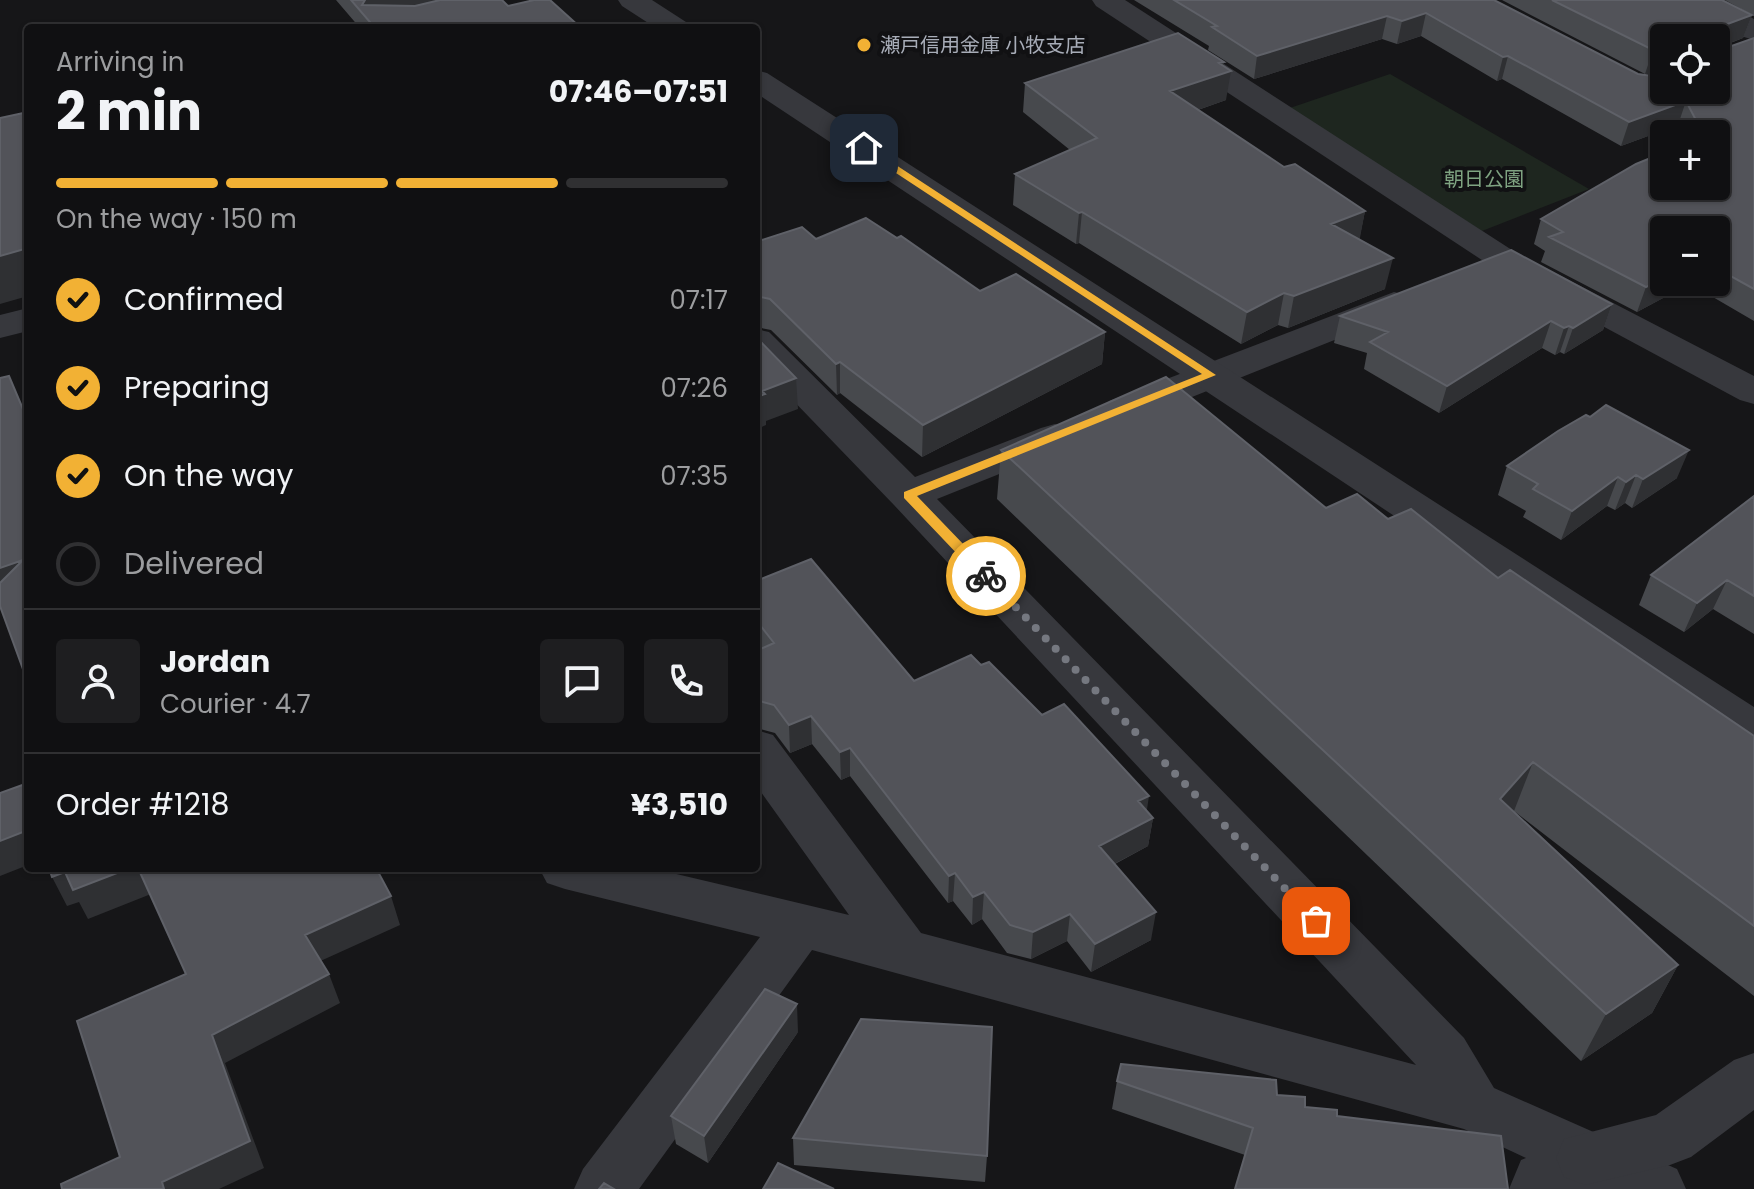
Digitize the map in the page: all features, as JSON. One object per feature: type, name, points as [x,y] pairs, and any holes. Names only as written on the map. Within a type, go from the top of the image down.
[{"type":"street","points":[[632,0],[670,24]]},
{"type":"street","points":[[1106,0],[1503,259],[1754,392]]},
{"type":"street","points":[[1698,0],[1750,44]]},
{"type":"street","points":[[760,82],[1754,730]]},
{"type":"street","points":[[909,495],[1503,259]]},
{"type":"street","points":[[0,327],[24,320]]},
{"type":"street","points":[[760,344],[909,495],[1444,1056],[1474,1106],[1562,1174],[1656,1189]]},
{"type":"street","points":[[760,753],[904,951]]},
{"type":"street","points":[[581,872],[904,951],[1474,1106]]},
{"type":"street","points":[[604,1189],[800,925]]},
{"type":"street","points":[[1562,1174],[1670,1138],[1754,1078]]},
{"type":"green space","name":"朝日公園","points":[[1390,74],[1589,189],[1482,231],[1287,109]]},
{"type":"building","points":[[351,0],[365,0],[362,5],[415,6],[440,0],[502,0],[508,6],[550,0],[577,24],[372,24]]},
{"type":"building","points":[[1174,0],[1494,0],[1638,74],[1650,76],[1650,104],[1678,104],[1629,122],[1426,13],[1402,21],[1387,16],[1257,56],[1212,27],[1217,26]]},
{"type":"building","points":[[1552,0],[1722,0],[1752,15],[1727,24],[1650,24],[1650,49]]},
{"type":"building","points":[[1178,33],[1224,62],[1219,63],[1231,71],[1170,91],[1284,167],[1295,164],[1365,211],[1331,224],[1393,258],[1294,296],[1284,293],[1247,312],[1015,174],[1097,138],[1025,83]]},
{"type":"building","points":[[1754,38],[1754,289],[1730,276],[1730,216],[1650,216],[1650,285],[1646,287],[1549,237],[1563,232],[1541,219],[1650,158],[1650,200],[1730,200],[1730,120],[1696,120],[1688,104],[1730,104],[1730,47]]},
{"type":"building","points":[[24,113],[24,249],[0,256],[0,118]]},
{"type":"building","points":[[866,218],[897,238],[901,236],[980,291],[1016,274],[1105,332],[923,425],[840,362],[836,364],[770,299],[760,297],[760,241],[802,227],[816,239]]},
{"type":"building","points":[[1511,250],[1612,304],[1573,328],[1564,328],[1551,321],[1447,386],[1370,342],[1388,332],[1340,316]]},
{"type":"building","points":[[760,341],[796,378],[762,391],[765,394],[760,396]]},
{"type":"building","points":[[9,376],[24,412],[24,672],[0,606],[0,583],[23,560],[0,568],[0,378]]},
{"type":"building","points":[[1166,377],[1326,508],[1357,494],[1388,519],[1411,509],[1498,578],[1510,570],[1754,736],[1754,926],[1533,762],[1500,799],[1678,965],[1606,1014],[1001,450]]},
{"type":"building","points":[[1606,405],[1689,450],[1643,479],[1636,475],[1626,482],[1618,477],[1572,511],[1533,489],[1538,484],[1507,466],[1558,431],[1586,415],[1590,417]]},
{"type":"building","points":[[1754,496],[1754,596],[1727,580],[1697,603],[1651,575]]},
{"type":"building","points":[[811,559],[914,681],[971,655],[981,665],[989,662],[1042,715],[1064,704],[1149,796],[1138,801],[1153,818],[1099,846],[1156,912],[1095,944],[1070,914],[1033,932],[1010,925],[984,892],[973,897],[955,873],[949,876],[850,748],[840,752],[811,716],[789,725],[774,705],[760,701],[760,649],[774,643],[760,625],[760,579]]},
{"type":"building","points":[[24,784],[24,832],[0,841],[0,793]]},
{"type":"building","points":[[65,872],[120,872],[73,890]]},
{"type":"building","points":[[140,872],[378,872],[391,896],[305,935],[329,974],[212,1035],[250,1141],[162,1182],[164,1189],[62,1189],[61,1184],[120,1157],[77,1021],[186,974]]},
{"type":"building","points":[[765,989],[797,1004],[704,1136],[671,1116]]},
{"type":"building","points":[[861,1019],[992,1027],[987,1156],[793,1138]]},
{"type":"building","points":[[1121,1064],[1276,1080],[1277,1095],[1305,1097],[1305,1107],[1337,1110],[1337,1116],[1501,1136],[1508,1189],[1235,1189],[1253,1128],[1117,1081]]},
{"type":"building","points":[[778,1163],[834,1189],[763,1189]]},
{"type":"building","points":[[604,1183],[614,1189],[599,1189]]},
{"type":"way so far","points":[[986,576],[1316,921]]},
{"type":"place","name":"瀬戸信用金庫 小牧支店","points":[[864,45]]},
{"type":"route","points":[[864,148],[1210,375],[909,495],[986,576]]}]
